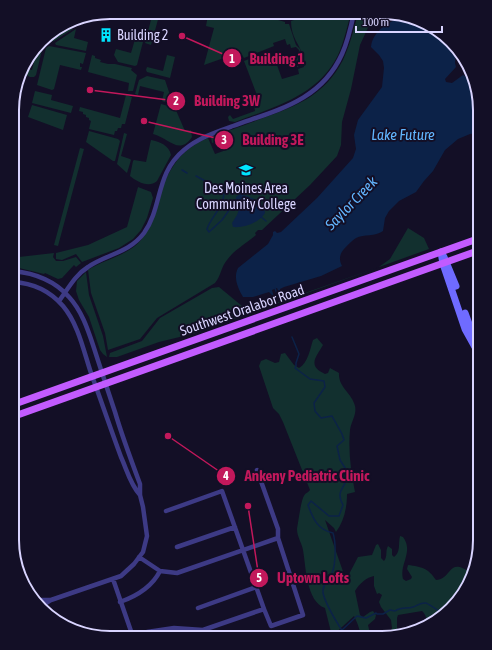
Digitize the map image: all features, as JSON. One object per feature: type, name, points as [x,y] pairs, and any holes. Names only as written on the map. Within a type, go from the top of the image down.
[{"type":"main road","name":"Southwest Oralabor Road","points":[[19,402],[473,241]]},
{"type":"main road","name":"Southwest Oralabor Road","points":[[19,414],[473,253]]},
{"type":"street","points":[[59,301],[81,271],[128,248],[142,236],[151,220],[166,173],[174,160],[184,150],[205,136],[295,103],[321,85],[332,72],[342,53],[352,19]]},
{"type":"street","points":[[441,252],[465,328],[473,342]]},
{"type":"street","points":[[19,272],[44,278],[58,286],[75,304],[82,315],[140,484],[140,495],[144,507],[147,536],[143,552],[134,564],[121,576],[51,600],[46,604]]},
{"type":"street","points":[[19,283],[34,286],[48,292],[59,301],[69,314],[74,324],[133,487],[140,495]]},
{"type":"street","points":[[166,511],[222,491],[271,626],[303,616],[278,538],[278,529],[257,470]]},
{"type":"street","points":[[177,547],[235,527]]},
{"type":"street","points":[[139,558],[160,571],[177,573],[278,538]]},
{"type":"street","points":[[120,602],[131,598],[146,589],[157,577],[160,571]]},
{"type":"street","points":[[113,579],[131,631]]},
{"type":"street","points":[[198,608],[256,587]]},
{"type":"street","points":[[42,600],[51,600]]},
{"type":"street","points":[[154,631],[174,628],[203,630],[264,609]]},
{"type":"green space","points":[[151,19],[158,19],[151,45],[145,43]]},
{"type":"green space","points":[[207,19],[275,19],[285,22],[285,24],[289,24],[302,57],[297,67],[294,59],[298,55],[299,50],[296,47],[291,48],[290,44],[287,45],[285,39],[273,43],[274,46],[244,58],[238,53],[204,65],[214,28],[206,26]]},
{"type":"green space","points":[[297,19],[349,19],[338,55],[319,81],[294,98],[279,105],[235,122],[229,121],[228,117],[230,115],[233,119],[255,111],[254,105],[260,103],[244,61],[264,53],[268,65],[277,65],[282,79],[299,74],[298,69],[304,67],[302,60],[304,57],[292,32],[291,21]]},
{"type":"green space","points":[[356,19],[372,19],[360,45],[351,89],[342,122],[341,145],[337,156],[310,185],[262,230],[258,230],[255,233],[256,235],[230,256],[215,283],[157,318],[140,339],[108,350],[105,333],[91,293],[88,270],[132,248],[143,237],[170,170],[185,152],[195,144],[208,138],[215,154],[229,149],[226,138],[212,143],[211,137],[287,109],[309,98],[319,91],[336,72],[343,60],[352,37]]},
{"type":"green space","points":[[70,28],[73,29],[54,41],[50,42],[64,31]]},
{"type":"green space","points":[[76,29],[74,38],[88,42],[86,51],[56,45],[55,43]]},
{"type":"green space","points":[[136,36],[144,38],[137,65],[135,66],[118,62],[114,55],[116,49],[131,53]]},
{"type":"green space","points":[[49,46],[86,53],[83,64],[80,63],[80,67],[82,67],[81,70],[60,65],[54,89],[52,90],[37,85],[46,48]]},
{"type":"green space","points":[[42,50],[36,75],[34,77],[30,77],[26,75],[28,69],[32,70],[35,58]]},
{"type":"green space","points":[[92,55],[101,60],[100,62],[132,68],[131,70],[137,75],[133,91],[128,91],[129,83],[88,72]]},
{"type":"green space","points":[[167,55],[175,57],[170,78],[147,72],[147,67],[163,71]]},
{"type":"green space","points":[[147,76],[165,80],[170,95],[168,103],[162,101],[164,92],[140,86],[138,95],[135,94],[139,80]]},
{"type":"green space","points":[[35,91],[52,95],[51,100],[73,106],[71,113],[32,103]]},
{"type":"green space","points":[[126,95],[132,97],[125,124],[122,124],[121,128],[118,128],[117,131],[115,131],[114,135],[89,129],[91,121],[86,117],[86,115],[83,114],[83,112],[79,111],[80,107],[120,118]]},
{"type":"green space","points":[[161,104],[175,108],[185,131],[191,130],[192,137],[183,145],[174,144],[153,134]]},
{"type":"green space","points":[[32,105],[67,115],[63,130],[28,117]]},
{"type":"green space","points":[[89,131],[118,139],[120,141],[115,161],[86,142]]},
{"type":"green space","points":[[124,133],[127,134],[121,156],[131,160],[127,173],[117,164]]},
{"type":"green space","points":[[151,140],[166,146],[171,155],[157,181],[147,184],[130,176],[134,160],[146,162]]},
{"type":"green space","points":[[80,148],[84,149],[58,246],[54,245]]},
{"type":"green space","points":[[138,187],[151,192],[153,198],[147,218],[141,230],[133,239],[119,248],[82,262],[76,254],[62,260],[56,259],[56,253],[88,245],[127,227]]},
{"type":"green space","points":[[408,228],[424,238],[429,249],[196,333],[159,342],[117,357],[109,357],[110,353],[142,341],[160,318],[212,288],[219,287],[242,306],[247,308],[258,307],[282,301],[379,267],[390,259]]},
{"type":"green space","points":[[54,253],[53,257],[56,261],[63,261],[76,257],[81,263],[76,267],[74,265],[62,278],[58,279],[45,273],[19,268],[19,257]]},
{"type":"green space","points":[[86,272],[89,295],[103,336],[107,357],[100,350],[89,317],[79,300],[76,291],[77,281]]},
{"type":"green space","points":[[317,338],[323,345],[316,357],[316,368],[325,374],[328,373],[330,368],[339,373],[339,378],[355,406],[355,415],[350,430],[349,446],[355,492],[347,494],[344,514],[336,532],[334,528],[325,520],[346,580],[358,557],[372,555],[376,545],[378,544],[381,550],[381,558],[384,561],[388,546],[392,549],[392,555],[394,557],[398,553],[400,536],[403,537],[406,542],[407,553],[402,574],[403,579],[406,581],[412,577],[407,569],[408,565],[417,566],[424,569],[436,580],[441,579],[454,567],[463,568],[467,571],[458,591],[442,608],[427,619],[422,611],[398,615],[397,630],[391,630],[391,620],[379,602],[382,595],[379,593],[377,594],[374,586],[374,576],[363,581],[355,591],[360,615],[363,617],[373,611],[376,615],[375,619],[368,625],[369,631],[360,631],[354,616],[338,631],[331,631],[325,608],[319,604],[310,591],[302,545],[297,529],[303,498],[310,490],[283,422],[279,414],[273,408],[259,366],[261,361],[266,359],[275,363],[279,362],[281,354],[285,353],[294,365],[299,368],[307,359],[313,340]]},
{"type":"water","name":"Lake Future","points":[[395,20],[406,22],[428,31],[446,46],[456,56],[456,67],[445,79],[446,82],[452,83],[463,75],[467,77],[472,98],[473,134],[458,139],[445,150],[433,171],[416,192],[399,201],[389,211],[385,218],[383,231],[377,234],[356,238],[344,249],[340,258],[342,266],[321,276],[284,287],[280,289],[280,295],[277,288],[272,290],[274,297],[269,292],[253,297],[243,297],[236,279],[238,268],[268,244],[273,232],[281,232],[317,198],[353,158],[356,149],[354,135],[358,120],[382,87],[384,68],[383,61],[371,47],[372,41],[382,28]]},
{"type":"water","points":[[240,194],[259,202],[265,213],[259,220],[251,224],[242,227],[233,227],[232,223],[241,204],[240,201],[236,200],[236,197]]},
{"type":"waterway","points":[[182,170],[187,173]]},
{"type":"waterway","points":[[196,176],[222,190],[224,194],[221,204],[207,229],[209,232],[222,220],[237,199]]},
{"type":"waterway","points":[[260,216],[266,221]]},
{"type":"waterway","name":"Saylor Creek","points":[[275,288],[278,297]]},
{"type":"waterway","name":"Saylor Creek","points":[[292,337],[299,354],[295,368],[310,379],[324,381],[325,387],[314,403],[315,411],[321,418],[332,416],[344,440],[337,446],[340,460],[349,474],[340,493],[343,505],[339,516],[329,516],[311,501],[308,505],[312,515],[320,527],[333,533],[335,559],[332,573],[326,582],[323,593],[334,618],[342,631]]},
{"type":"waterway","points":[[342,630],[357,616],[366,618],[376,613],[383,614],[390,610],[395,611],[413,607],[422,603],[427,603],[439,611]]},
{"type":"place","name":"Building 2","points":[[106,35]]},
{"type":"place","name":"Building 1","points":[[182,36]]},
{"type":"place","name":"Building 3W","points":[[90,90]]},
{"type":"place","name":"Building 3E","points":[[144,121]]},
{"type":"place","name":"Des Moines Area Community College","points":[[246,170]]},
{"type":"place","name":"Ankeny Pediatric Clinic","points":[[168,436]]},
{"type":"place","name":"Uptown Lofts","points":[[248,506]]}]
